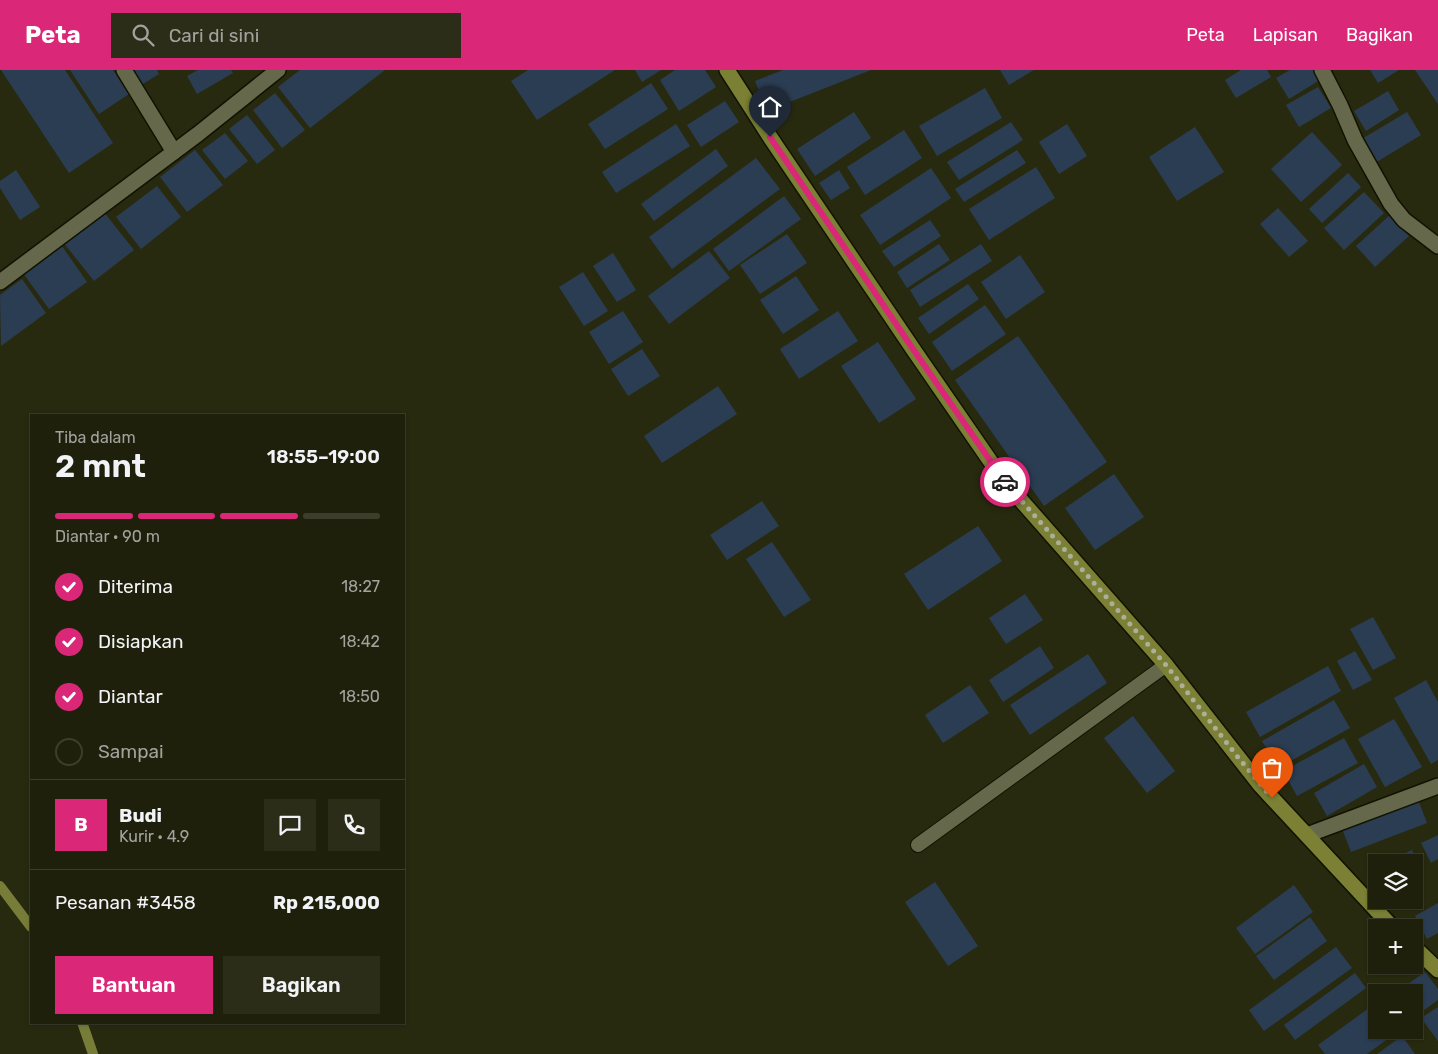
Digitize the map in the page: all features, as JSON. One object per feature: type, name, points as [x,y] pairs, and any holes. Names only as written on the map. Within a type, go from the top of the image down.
[{"type":"street","points":[[124,70],[174,152]]},
{"type":"street","points":[[0,282],[174,152],[278,70]]},
{"type":"street","points":[[727,70],[907,341],[1004,481],[1166,665],[1260,785],[1385,919]]},
{"type":"street","points":[[1322,70],[1356,140],[1391,204],[1404,220],[1438,246]]},
{"type":"street","points":[[1307,835],[1438,786]]},
{"type":"street","points":[[1423,956],[1438,970]]},
{"type":"lane","points":[[918,845],[1166,665]]},
{"type":"building","points":[[1,70],[65,70],[113,143],[69,173]]},
{"type":"building","points":[[70,70],[113,70],[129,94],[99,114]]},
{"type":"building","points":[[128,70],[157,70],[159,74],[138,87]]},
{"type":"building","points":[[198,70],[231,70],[233,73],[197,94],[187,76]]},
{"type":"building","points":[[300,70],[385,70],[310,128],[278,87]]},
{"type":"building","points":[[528,70],[615,70],[537,120],[511,81]]},
{"type":"building","points":[[635,70],[661,70],[642,82]]},
{"type":"building","points":[[675,70],[705,70],[716,87],[679,111],[660,80]]},
{"type":"building","points":[[783,70],[871,70],[767,111],[755,81]]},
{"type":"building","points":[[1000,70],[1034,70],[1009,85]]},
{"type":"building","points":[[1241,70],[1267,70],[1271,77],[1236,98],[1225,80]]},
{"type":"building","points":[[1290,70],[1318,70],[1323,78],[1289,99],[1276,78]]},
{"type":"building","points":[[1370,70],[1399,70],[1378,83]]},
{"type":"building","points":[[1415,70],[1438,70],[1438,104]]},
{"type":"building","points":[[651,83],[668,109],[605,149],[588,124]]},
{"type":"building","points":[[1318,87],[1331,108],[1299,127],[1286,105]]},
{"type":"building","points":[[985,88],[1002,118],[937,156],[919,126]]},
{"type":"building","points":[[1388,91],[1399,110],[1366,131],[1354,111]]},
{"type":"building","points":[[275,93],[305,130],[282,148],[253,110]]},
{"type":"building","points":[[725,101],[739,122],[701,147],[687,125]]},
{"type":"building","points":[[854,112],[871,138],[815,176],[797,149]]},
{"type":"building","points":[[1407,112],[1421,135],[1375,163],[1360,140]]},
{"type":"building","points":[[247,115],[275,150],[257,164],[229,129]]},
{"type":"building","points":[[1011,122],[1023,140],[959,180],[947,162]]},
{"type":"building","points":[[676,124],[690,146],[616,193],[602,172]]},
{"type":"building","points":[[1067,124],[1087,156],[1059,174],[1039,142]]},
{"type":"building","points":[[1195,127],[1224,172],[1177,201],[1149,157]]},
{"type":"building","points":[[904,130],[922,158],[865,195],[847,167]]},
{"type":"building","points":[[1312,132],[1342,165],[1301,202],[1271,169]]},
{"type":"building","points":[[225,133],[248,161],[225,179],[202,150]]},
{"type":"building","points":[[716,149],[728,166],[654,221],[641,204]]},
{"type":"building","points":[[195,150],[223,185],[187,212],[160,177]]},
{"type":"building","points":[[1017,150],[1026,163],[964,202],[955,189]]},
{"type":"building","points":[[756,158],[780,189],[672,269],[649,237]]},
{"type":"building","points":[[1036,167],[1055,198],[989,240],[969,209]]},
{"type":"building","points":[[931,168],[951,198],[880,245],[860,215]]},
{"type":"building","points":[[16,170],[40,207],[20,220],[0,188],[0,181]]},
{"type":"building","points":[[839,170],[850,188],[831,200],[819,183]]},
{"type":"building","points":[[1348,173],[1361,187],[1322,223],[1309,209]]},
{"type":"building","points":[[157,186],[181,217],[141,249],[116,217]]},
{"type":"building","points":[[1364,192],[1384,213],[1344,250],[1324,228]]},
{"type":"building","points":[[784,196],[801,219],[729,271],[713,249]]},
{"type":"building","points":[[1278,208],[1308,241],[1289,257],[1260,224]]},
{"type":"building","points":[[103,211],[134,250],[94,281],[63,242]]},
{"type":"building","points":[[1390,215],[1409,236],[1375,267],[1356,246]]},
{"type":"building","points":[[930,220],[941,236],[894,267],[882,251]]},
{"type":"building","points":[[787,234],[807,263],[760,294],[740,265]]},
{"type":"building","points":[[939,244],[950,260],[907,288],[897,272]]},
{"type":"building","points":[[981,244],[992,261],[920,307],[910,290]]},
{"type":"building","points":[[62,246],[87,282],[49,309],[23,273]]},
{"type":"building","points":[[709,251],[730,278],[669,324],[648,296]]},
{"type":"building","points":[[613,253],[636,290],[617,302],[593,266]]},
{"type":"building","points":[[1020,255],[1045,292],[1006,319],[981,282]]},
{"type":"building","points":[[583,272],[608,311],[584,326],[559,287]]},
{"type":"building","points":[[796,276],[819,310],[783,334],[760,300]]},
{"type":"building","points":[[22,279],[46,313],[1,346],[0,295]]},
{"type":"building","points":[[968,284],[979,299],[929,334],[918,318]]},
{"type":"building","points":[[985,305],[1006,334],[952,371],[932,342]]},
{"type":"building","points":[[623,311],[643,342],[609,364],[589,332]]},
{"type":"building","points":[[838,311],[858,341],[799,379],[780,349]]},
{"type":"building","points":[[1018,336],[1107,462],[1044,506],[955,380]]},
{"type":"building","points":[[878,342],[916,399],[879,423],[841,366]]},
{"type":"building","points":[[642,349],[660,376],[628,396],[611,369]]},
{"type":"building","points":[[718,386],[737,414],[662,463],[644,436]]},
{"type":"building","points":[[1114,474],[1144,517],[1095,550],[1065,508]]},
{"type":"building","points":[[762,501],[779,526],[727,560],[710,535]]},
{"type":"building","points":[[978,526],[1002,561],[928,610],[904,574]]},
{"type":"building","points":[[772,542],[811,600],[784,617],[746,559]]},
{"type":"building","points":[[1025,594],[1043,620],[1006,644],[989,618]]},
{"type":"building","points":[[1373,617],[1396,658],[1373,670],[1350,629]]},
{"type":"building","points":[[1040,646],[1054,668],[1003,702],[989,680]]},
{"type":"building","points":[[1355,651],[1372,680],[1353,690],[1337,661]]},
{"type":"building","points":[[1088,654],[1107,683],[1030,735],[1010,705]]},
{"type":"building","points":[[1328,666],[1341,691],[1260,737],[1246,712]]},
{"type":"building","points":[[1426,680],[1438,702],[1438,760],[1431,764],[1394,698]]},
{"type":"building","points":[[970,685],[989,713],[943,743],[925,715]]},
{"type":"building","points":[[1334,700],[1350,728],[1278,768],[1262,741]]},
{"type":"building","points":[[1133,716],[1175,771],[1147,793],[1104,738]]},
{"type":"building","points":[[1394,719],[1422,767],[1385,787],[1358,739]]},
{"type":"building","points":[[1344,738],[1358,763],[1297,796],[1283,771]]},
{"type":"building","points":[[1364,764],[1377,787],[1327,816],[1314,793]]},
{"type":"building","points":[[1417,797],[1427,823],[1351,852],[1341,826]]},
{"type":"building","points":[[1438,835],[1438,859],[1431,863],[1421,843]]},
{"type":"building","points":[[1412,850],[1414,854],[1403,854]]},
{"type":"building","points":[[935,882],[978,946],[948,966],[905,902]]},
{"type":"building","points":[[1294,885],[1313,912],[1255,954],[1236,928]]},
{"type":"building","points":[[1438,903],[1438,933],[1427,939],[1423,931],[1423,919],[1417,919],[1415,916]]},
{"type":"building","points":[[1310,917],[1327,941],[1274,980],[1256,956]]},
{"type":"building","points":[[1336,947],[1352,968],[1264,1031],[1249,1010]]},
{"type":"building","points":[[1425,972],[1438,989],[1438,1000],[1423,1011],[1423,984],[1408,984]]},
{"type":"building","points":[[1355,973],[1366,988],[1295,1040],[1284,1025]]},
{"type":"building","points":[[1438,1007],[1438,1041],[1423,1021],[1423,1017]]},
{"type":"building","points":[[1368,1009],[1368,1039],[1388,1039],[1367,1054],[1325,1054],[1318,1045]]},
{"type":"building","points":[[1398,1039],[1404,1039],[1415,1054],[1377,1054]]},
{"type":"waterway","points":[[0,886],[30,926]]},
{"type":"waterway","points":[[83,1024],[93,1054]]},
{"type":"way so far","points":[[1005,482],[1166,665],[1272,798]]},
{"type":"route","points":[[770,137],[1005,482]]}]
